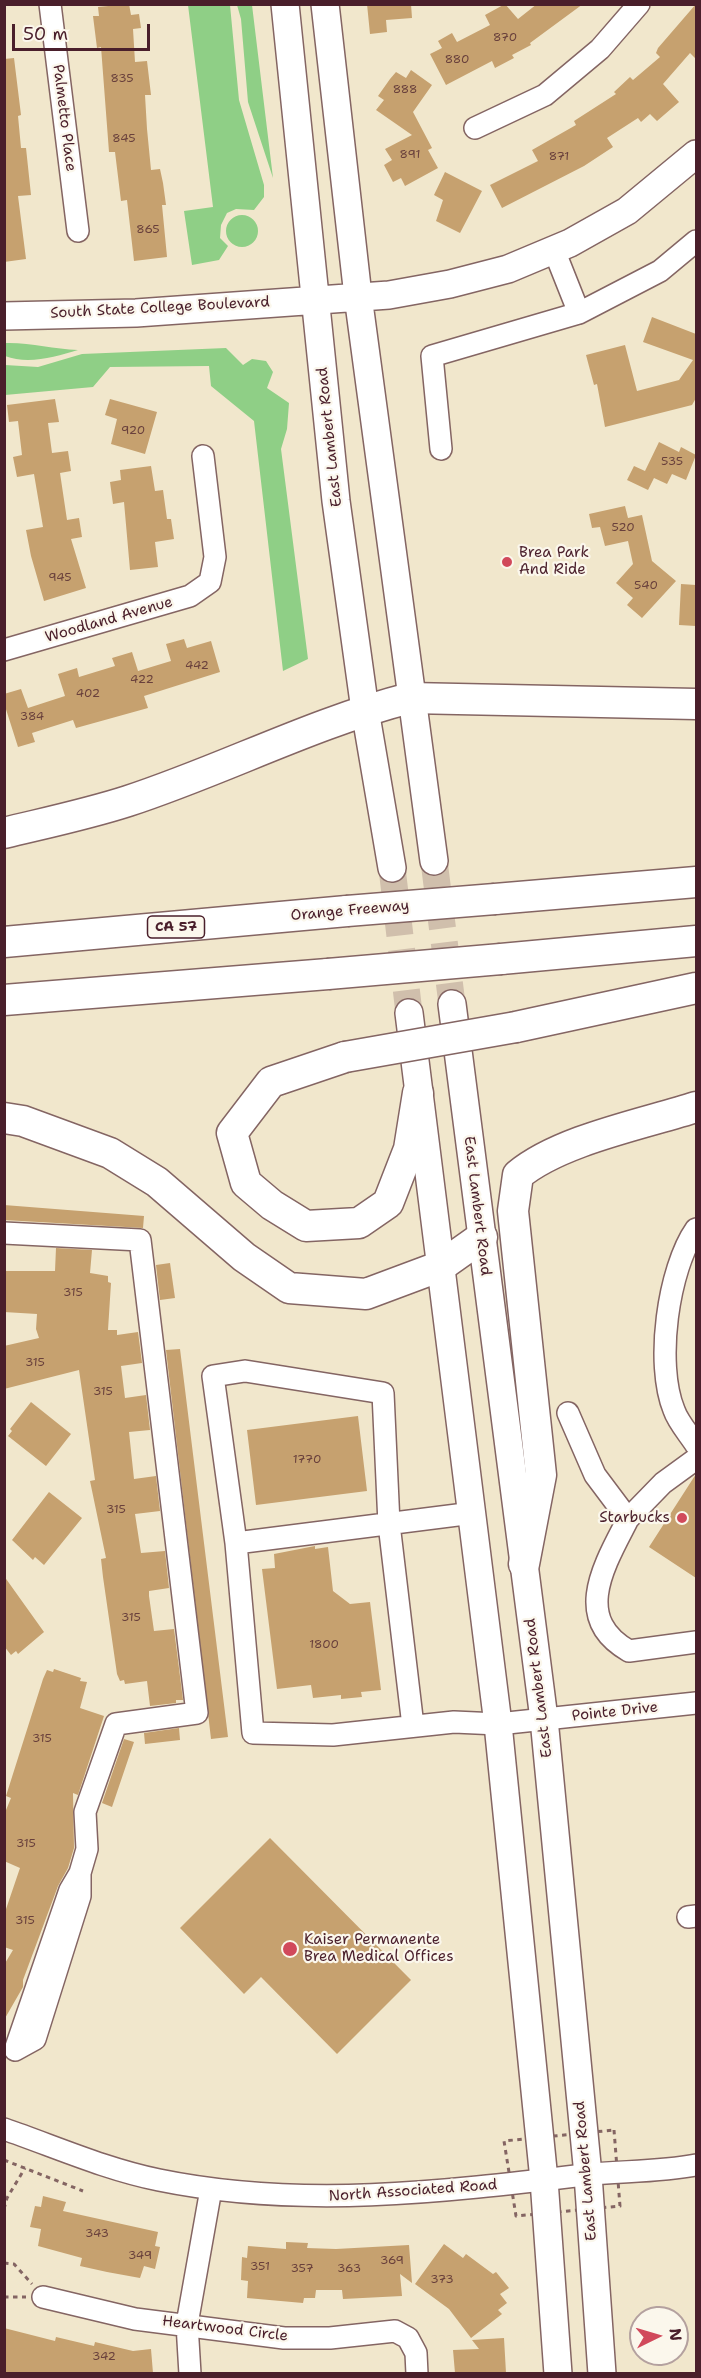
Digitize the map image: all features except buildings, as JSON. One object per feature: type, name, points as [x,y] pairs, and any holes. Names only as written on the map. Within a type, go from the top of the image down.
[{"type":"highway","points":[[4,834],[128,801],[365,710],[410,698],[696,704]]},
{"type":"highway","name":"Orange Freeway","points":[[4,942],[696,882]]},
{"type":"highway","points":[[4,1000],[696,942]]},
{"type":"highway","points":[[418,1093],[409,1149],[388,1203],[359,1223],[306,1226],[272,1205],[246,1183],[232,1133],[271,1082],[345,1057],[516,1027],[696,988]]},
{"type":"highway","points":[[524,1564],[541,1475],[513,1210],[518,1175],[533,1162],[571,1146],[696,1107]]},
{"type":"highway","points":[[4,1118],[23,1121],[110,1153],[158,1182],[244,1257],[290,1288],[366,1294],[441,1266],[482,1237]]},
{"type":"main road","name":"East Lambert Road","points":[[285,4],[336,501],[365,710],[392,868]]},
{"type":"main road","points":[[324,4],[358,296],[382,467],[410,698],[434,861]]},
{"type":"main road","name":"South State College Boulevard","points":[[4,315],[136,313],[389,295],[450,284],[508,269],[554,250],[627,211],[696,154]]},
{"type":"main road","name":"East Lambert Road","points":[[452,1004],[544,1719],[588,2175],[602,2373]]},
{"type":"main road","points":[[409,1013],[498,1724],[544,2180],[558,2373]]},
{"type":"street","name":"Palmetto Place","points":[[50,4],[78,231]]},
{"type":"street","points":[[475,128],[544,95],[600,49],[639,4]]},
{"type":"street","points":[[441,449],[432,356],[579,313],[650,277],[696,241]]},
{"type":"street","points":[[554,250],[579,313]]},
{"type":"street","name":"Woodland Avenue","points":[[6,646],[190,596],[210,582],[215,557],[202,456]]},
{"type":"street","points":[[696,1229],[672,1289],[663,1352],[674,1410],[696,1445]]},
{"type":"street","points":[[4,1233],[140,1240],[197,1713],[116,1724],[85,1812],[87,1849],[80,1873],[70,1890],[15,2050],[35,2039],[80,1896],[80,1873]]},
{"type":"street","points":[[413,1726],[389,1524],[383,1393],[245,1371],[213,1376],[236,1543],[389,1524],[473,1513]]},
{"type":"street","points":[[568,1413],[596,1475],[628,1519]]},
{"type":"street","points":[[696,1459],[663,1483],[628,1519],[601,1571],[595,1598],[604,1633],[629,1652],[696,1642]]},
{"type":"street","name":"Pointe Drive","points":[[236,1543],[253,1733],[333,1735],[454,1722],[498,1724],[696,1703]]},
{"type":"street","name":"North Associated Road","points":[[4,2129],[89,2162],[158,2180],[211,2189],[351,2197],[696,2165]]},
{"type":"street","points":[[190,2373],[187,2324],[211,2189]]},
{"type":"street","name":"Heartwood Circle","points":[[43,2297],[135,2319],[284,2338],[330,2338],[395,2331],[408,2338],[416,2353],[417,2373]]},
{"type":"path","points":[[4,2160],[82,2192]]},
{"type":"path","points":[[4,2209],[25,2168]]},
{"type":"path","points":[[4,2263],[14,2264],[43,2297]]},
{"type":"green space","points":[[188,5],[230,5],[239,100],[264,185],[264,197],[254,210],[236,209],[227,213],[221,225],[220,238],[228,246],[219,260],[192,265],[184,211],[213,207]]},
{"type":"green space","points":[[237,5],[252,5],[273,178],[248,102],[241,19]]},
{"type":"green space","points":[[242,215],[253,220],[258,231],[253,242],[242,247],[231,242],[226,231],[231,220]]},
{"type":"green space","points":[[4,343],[78,350],[51,357],[23,360],[5,356]]},
{"type":"green space","points":[[226,348],[243,365],[252,359],[266,361],[273,372],[267,388],[289,403],[287,429],[281,449],[308,659],[283,671],[254,421],[211,386],[209,366],[110,367],[93,387],[5,395],[5,365],[38,367],[82,354]]},
{"type":"tunnel","points":[[434,861],[452,1004]]},
{"type":"tunnel","points":[[392,868],[409,1013]]},
{"type":"place","name":"Brea Park And Ride","points":[[507,562]]},
{"type":"place","name":"Starbucks","points":[[682,1518]]},
{"type":"place","name":"Kaiser Permanente Brea Medical Offices","points":[[290,1949]]}]
